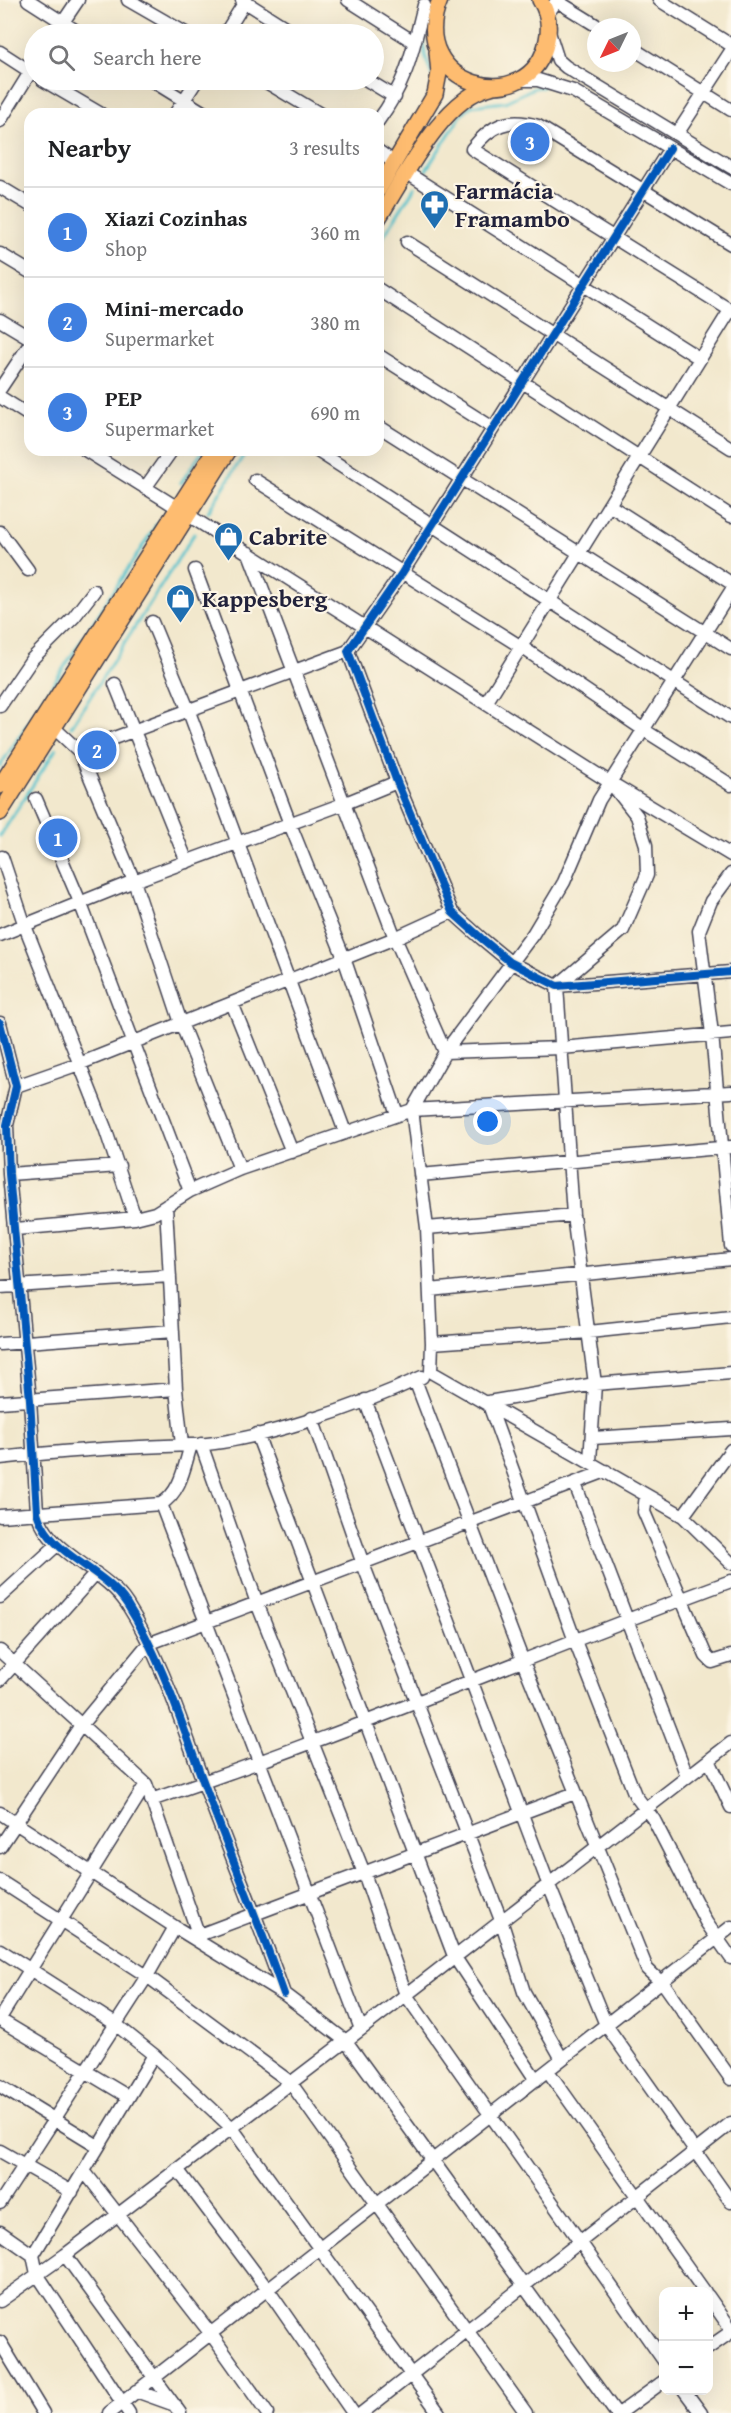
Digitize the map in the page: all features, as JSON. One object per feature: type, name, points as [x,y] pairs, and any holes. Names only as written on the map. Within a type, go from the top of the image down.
[{"type":"main road","points":[[384,180],[435,94],[439,73],[433,30],[440,0]]},
{"type":"main road","points":[[384,209],[454,106],[473,93],[510,83],[531,71],[541,57],[544,9]]},
{"type":"main road","points":[[437,49],[447,66],[462,78],[487,86],[510,83]]},
{"type":"main road","points":[[0,813],[183,511],[211,456]]},
{"type":"main road","points":[[0,786],[183,511],[225,456]]},
{"type":"street","points":[[28,0],[63,23],[78,0]]},
{"type":"street","points":[[128,0],[170,24]]},
{"type":"street","points":[[348,0],[414,42]]},
{"type":"street","points":[[587,19],[557,0],[544,9],[558,60],[579,77],[731,167]]},
{"type":"street","points":[[659,0],[731,45]]},
{"type":"street","points":[[231,24],[244,1],[280,24]]},
{"type":"street","points":[[384,112],[395,97],[407,72],[423,2]]},
{"type":"street","points":[[423,2],[433,30]]},
{"type":"street","points":[[677,134],[731,51]]},
{"type":"street","points":[[0,52],[24,66]]},
{"type":"street","points":[[641,54],[731,110]]},
{"type":"street","points":[[510,83],[538,80],[573,91],[731,184]]},
{"type":"street","points":[[0,121],[24,85]]},
{"type":"street","points":[[60,90],[91,108]]},
{"type":"street","points":[[168,90],[197,108]]},
{"type":"street","points":[[179,108],[190,90]]},
{"type":"street","points":[[280,90],[310,108]]},
{"type":"street","points":[[383,90],[395,97]]},
{"type":"street","points":[[486,704],[731,309],[614,239],[472,149],[492,128],[503,122],[526,122],[538,126],[731,244]]},
{"type":"street","points":[[79,751],[348,651],[402,573],[670,148]]},
{"type":"street","points":[[384,155],[395,163]]},
{"type":"street","points":[[407,173],[699,358]]},
{"type":"street","points":[[0,187],[24,201]]},
{"type":"street","points":[[407,242],[731,448]]},
{"type":"street","points":[[0,254],[24,268]]},
{"type":"street","points":[[384,293],[523,380],[731,516]]},
{"type":"street","points":[[0,320],[24,334]]},
{"type":"street","points":[[0,389],[24,353]]},
{"type":"street","points":[[384,359],[494,428]]},
{"type":"street","points":[[0,397],[24,412]]},
{"type":"street","points":[[384,430],[731,649]]},
{"type":"street","points":[[94,456],[611,783],[731,855]]},
{"type":"street","points":[[145,488],[168,456]]},
{"type":"street","points":[[326,456],[433,523],[731,718]]},
{"type":"street","points":[[255,480],[522,648],[731,785]]},
{"type":"street","points":[[609,506],[731,583]]},
{"type":"street","points":[[0,532],[28,570]]},
{"type":"street","points":[[249,553],[395,938],[445,1052]]},
{"type":"street","points":[[195,570],[290,824],[344,958],[397,1114]]},
{"type":"street","points":[[0,706],[32,659],[74,617],[94,591]]},
{"type":"street","points":[[431,1372],[432,1343],[427,1228],[412,1110],[445,1052],[533,934],[564,882],[598,800],[611,783],[731,591]]},
{"type":"street","points":[[152,622],[188,709],[345,1132]]},
{"type":"street","points":[[348,651],[397,782],[452,912],[510,962],[557,986],[731,972]]},
{"type":"street","points":[[115,684],[187,862]]},
{"type":"street","points":[[53,727],[79,751],[134,881],[181,1023],[240,1168]]},
{"type":"street","points":[[0,935],[134,881],[397,782]]},
{"type":"street","points":[[557,986],[623,930],[647,875],[646,845],[637,816],[611,783]]},
{"type":"street","points":[[36,800],[80,902],[190,1191]]},
{"type":"street","points":[[2,857],[25,926],[119,1166],[135,1218]]},
{"type":"street","points":[[731,874],[711,901],[700,925],[703,974],[726,1148],[731,1246]]},
{"type":"street","points":[[16,1086],[79,1064],[395,938],[452,912]]},
{"type":"street","points":[[557,986],[573,1215],[583,1274],[595,1384],[590,1461]]},
{"type":"street","points":[[232,1002],[292,1152]]},
{"type":"street","points":[[0,1023],[16,1086],[7,1125],[9,1174],[26,1342],[37,1512],[41,1527],[57,1545],[113,1586],[128,1605],[148,1644],[184,1729],[284,1994]]},
{"type":"street","points":[[445,1052],[561,1048],[731,1033]]},
{"type":"street","points":[[16,1229],[135,1218],[155,1213],[190,1191],[240,1168],[412,1110],[731,1092]]},
{"type":"street","points":[[420,1174],[726,1148]]},
{"type":"street","points":[[9,1174],[119,1166]]},
{"type":"street","points":[[166,1206],[176,1389],[191,1445],[257,1603],[364,1873],[406,1995],[659,2355]]},
{"type":"street","points":[[427,1228],[573,1215]]},
{"type":"street","points":[[430,1290],[731,1259]]},
{"type":"street","points":[[0,1287],[170,1276]]},
{"type":"street","points":[[432,1343],[589,1332],[731,1317]]},
{"type":"street","points":[[0,1344],[173,1331]]},
{"type":"street","points":[[0,1458],[32,1454],[191,1445],[257,1434],[365,1400],[431,1372]]},
{"type":"street","points":[[431,1372],[488,1402],[556,1445],[590,1461],[683,1516],[731,1563]]},
{"type":"street","points":[[488,1402],[595,1384],[731,1373]]},
{"type":"street","points":[[416,1380],[522,1659],[647,1969],[666,1987],[731,2079]]},
{"type":"street","points":[[0,1402],[176,1389]]},
{"type":"street","points":[[365,1400],[548,1883],[606,2025],[731,2202]]},
{"type":"street","points":[[488,1402],[523,1503],[635,1795],[645,1808],[717,1938],[731,1958]]},
{"type":"street","points":[[312,1418],[363,1564],[501,1920],[524,1992],[562,2059]]},
{"type":"street","points":[[593,1438],[731,1429]]},
{"type":"street","points":[[257,1434],[311,1583],[454,1956],[536,2080]]},
{"type":"street","points":[[0,1516],[161,1504],[170,1498],[177,1488],[191,1445]]},
{"type":"street","points":[[683,1516],[731,1450]]},
{"type":"street","points":[[0,1847],[81,1725],[148,1644],[606,1472]]},
{"type":"street","points":[[575,1484],[687,1776]]},
{"type":"street","points":[[646,1495],[644,1512],[709,1661],[731,1656]]},
{"type":"street","points":[[161,1504],[361,2030]]},
{"type":"street","points":[[0,1597],[57,1545]]},
{"type":"street","points":[[0,1680],[96,1573]]},
{"type":"street","points":[[151,1800],[259,1762],[522,1659],[731,1581]]},
{"type":"street","points":[[0,1651],[146,1784],[200,1940]]},
{"type":"street","points":[[0,2301],[65,2255],[361,2030],[596,1845],[731,1743]]},
{"type":"street","points":[[709,1760],[731,1807]]},
{"type":"street","points":[[127,2096],[0,2019],[146,1784]]},
{"type":"street","points":[[200,1940],[308,1892],[575,1793]]},
{"type":"street","points":[[0,1813],[175,1927],[200,1940],[284,1994],[346,2041],[523,2287],[618,2413],[659,2384]]},
{"type":"street","points":[[0,1881],[147,1976],[290,2082],[526,2413]]},
{"type":"street","points":[[0,2203],[114,2023],[147,1976],[175,1927]]},
{"type":"street","points":[[109,2413],[126,2408],[136,2391],[156,2378],[731,1927]]},
{"type":"street","points":[[0,1950],[114,2023],[154,2055],[232,2128],[322,2247],[439,2413]]},
{"type":"street","points":[[33,2255],[127,2096],[154,2055]]},
{"type":"street","points":[[548,2071],[640,2197],[702,2287]]},
{"type":"street","points":[[0,2086],[98,2146]]},
{"type":"street","points":[[362,2413],[640,2197],[731,2123]]},
{"type":"street","points":[[0,2151],[72,2192]]},
{"type":"street","points":[[177,2169],[268,2290],[352,2413]]},
{"type":"street","points":[[84,2170],[211,2334],[267,2413]]},
{"type":"street","points":[[0,2232],[33,2255],[38,2274],[126,2408]]},
{"type":"street","points":[[65,2255],[177,2409]]},
{"type":"street","points":[[713,2304],[731,2331],[713,2344]]},
{"type":"street","points":[[0,2342],[43,2413]]},
{"type":"street","points":[[136,2391],[177,2409]]},
{"type":"street","points":[[687,2395],[701,2413]]},
{"type":"waterway","points":[[423,33],[425,55],[432,76]]},
{"type":"waterway","points":[[426,170],[462,114],[471,106],[505,102],[534,88],[543,87]]},
{"type":"waterway","points":[[384,236],[415,187]]},
{"type":"waterway","points":[[181,483],[199,456]]},
{"type":"waterway","points":[[208,512],[243,456]]},
{"type":"waterway","points":[[0,766],[157,524]]},
{"type":"waterway","points":[[71,727],[194,534]]},
{"type":"waterway","points":[[0,836],[56,749]]},
{"type":"cycle path","points":[[670,148],[402,573],[348,651],[397,782],[452,912],[481,938],[510,962],[557,986],[731,972]]},
{"type":"cycle path","points":[[0,1023],[16,1086],[7,1125],[9,1174],[30,1400],[37,1512],[43,1527],[53,1540],[117,1591],[139,1624],[170,1690],[284,1994]]},
{"type":"place","name":"PEP","points":[[530,142]]},
{"type":"place","name":"Farmácia Framambo","points":[[434,230]]},
{"type":"place","name":"Cabrite","points":[[228,562]]},
{"type":"place","name":"Kappesberg","points":[[181,624]]},
{"type":"place","name":"Mini-mercado","points":[[97,750]]},
{"type":"place","name":"Xiazi Cozinhas","points":[[58,838]]}]
